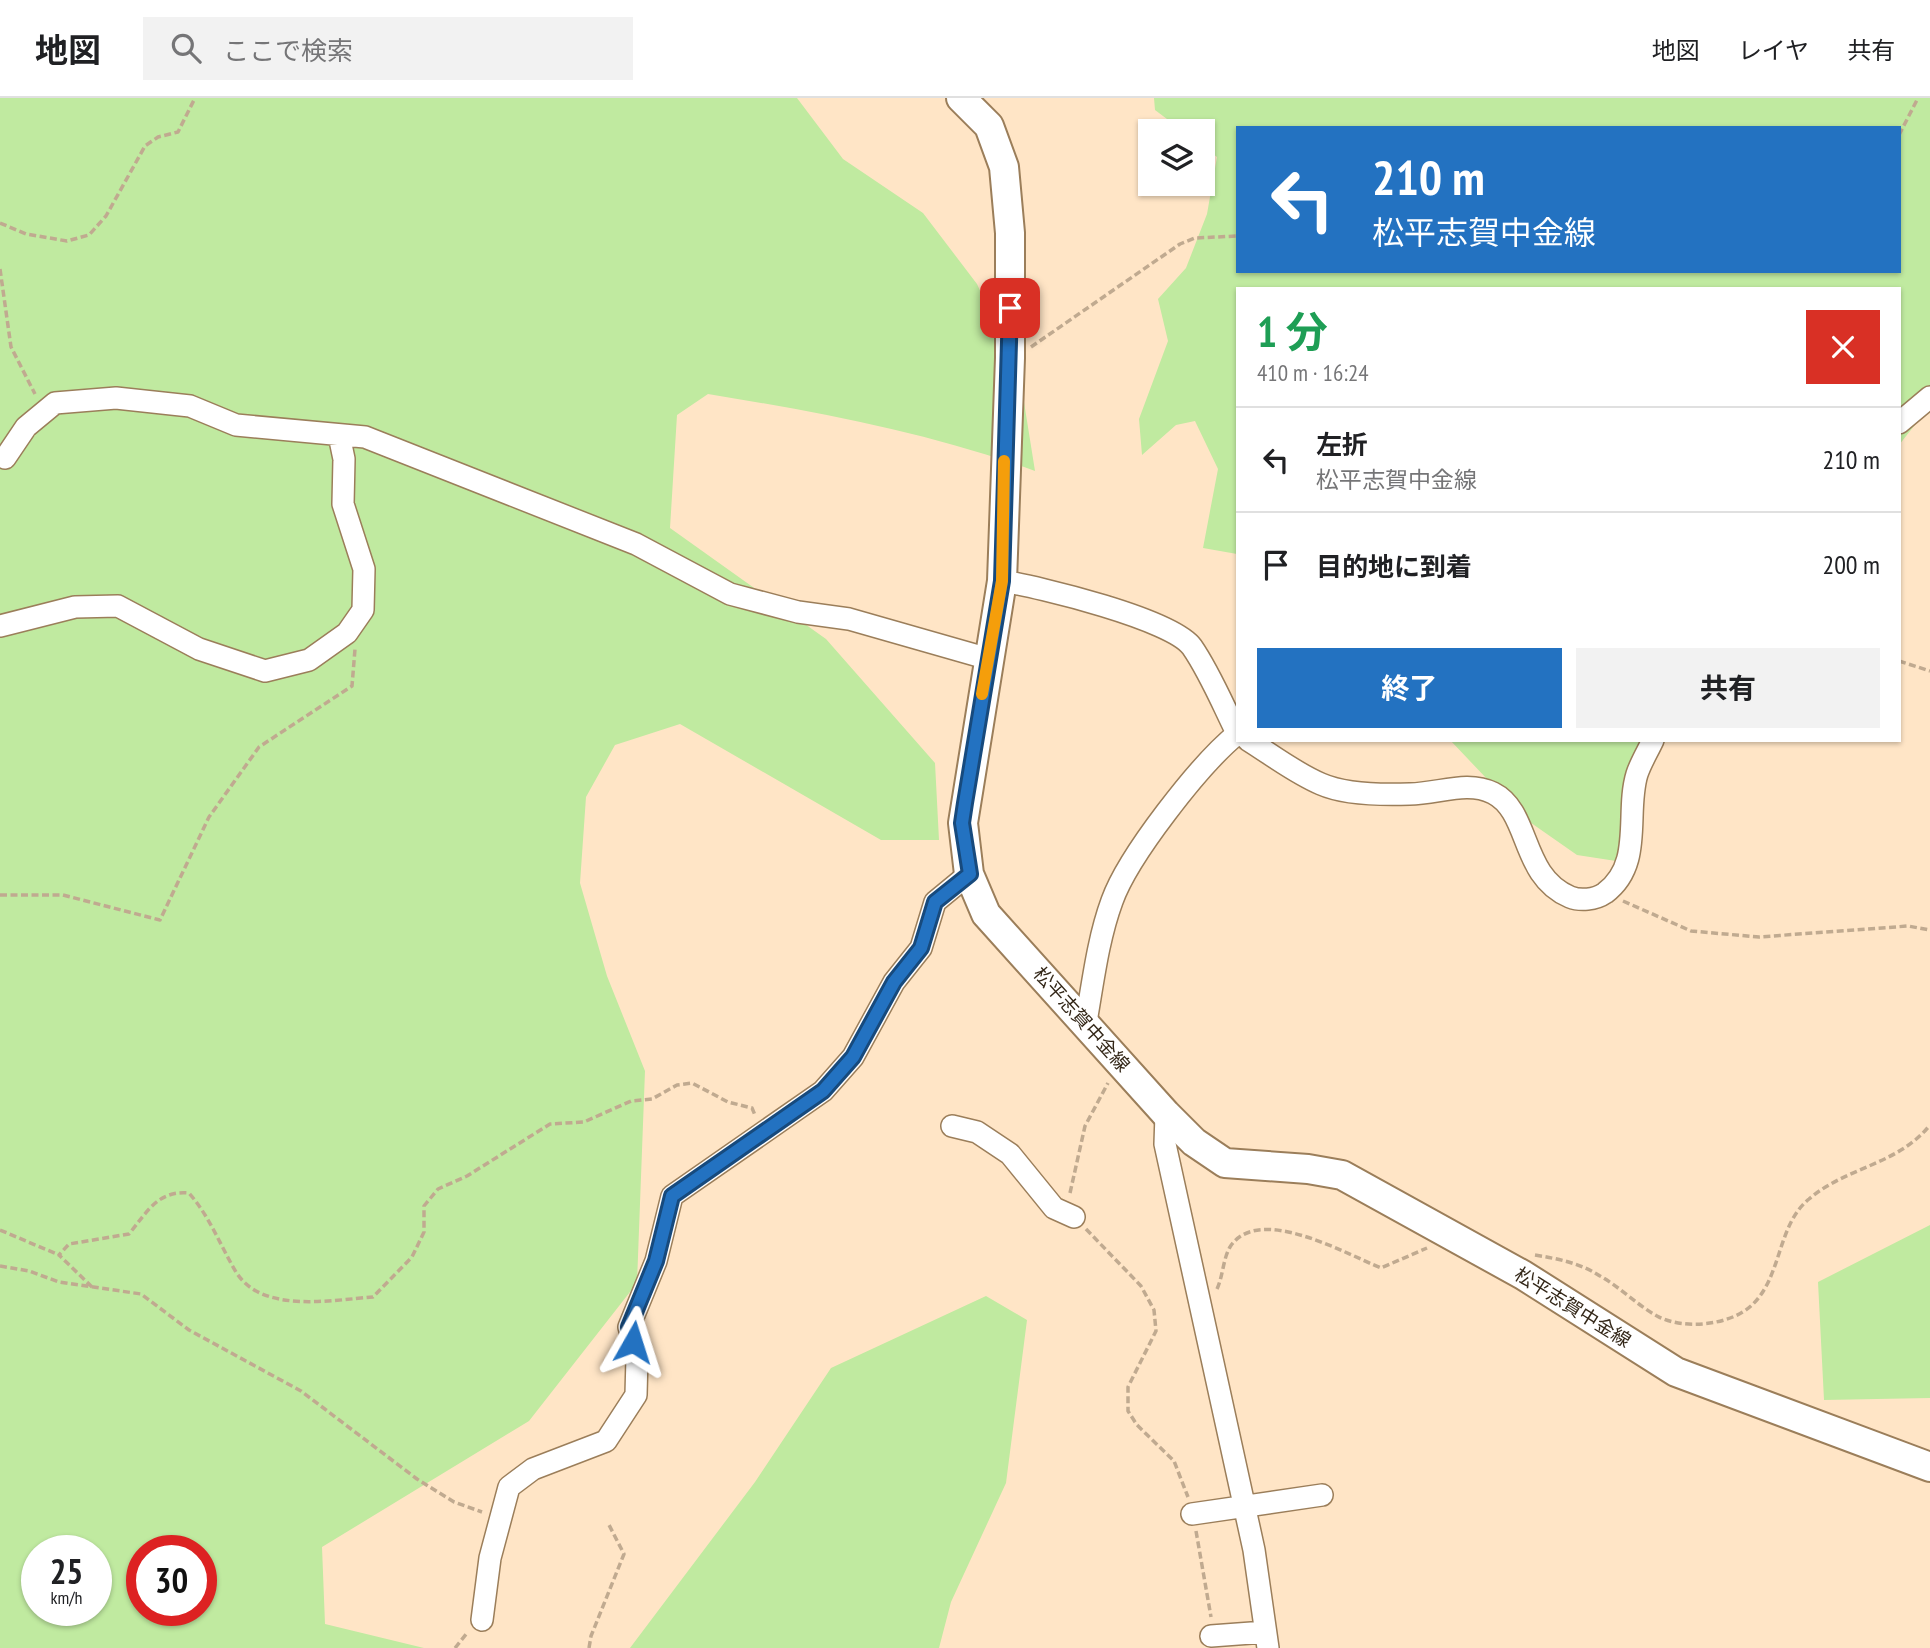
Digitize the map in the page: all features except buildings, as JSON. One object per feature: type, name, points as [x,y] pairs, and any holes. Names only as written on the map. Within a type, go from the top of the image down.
[{"type":"main road","name":"松平志賀中金線","points":[[961,98],[989,126],[1004,167],[1010,233],[1010,358],[1002,581],[962,823],[970,874],[986,914],[1166,1114],[1194,1142],[1225,1163],[1308,1168],[1342,1175],[1523,1275],[1676,1372],[1930,1467]]},
{"type":"street","points":[[1901,421],[1930,397]]},
{"type":"street","points":[[5,458],[26,427],[55,403],[116,398],[190,406],[236,425],[365,438],[636,544],[730,594],[798,612],[849,619],[989,659]]},
{"type":"street","points":[[0,626],[75,607],[118,606],[199,649],[265,671],[309,660],[347,633],[363,610],[363,569],[343,504],[344,459],[339,435]]},
{"type":"street","points":[[1002,581],[1052,590],[1146,620],[1191,645],[1236,731]]},
{"type":"street","points":[[1086,1022],[1112,900],[1129,867],[1199,771],[1236,734]]},
{"type":"street","points":[[1251,742],[1322,785],[1359,792],[1412,794],[1469,787],[1496,794],[1513,816],[1536,866],[1554,890],[1575,899],[1588,900],[1605,893],[1621,873],[1631,851],[1637,775],[1652,742]]},
{"type":"street","points":[[482,1620],[491,1558],[509,1487],[533,1469],[606,1441],[636,1395],[637,1357],[629,1327],[656,1261],[672,1196],[823,1091],[853,1057],[894,982],[921,948],[935,902],[970,874]]},
{"type":"street","points":[[1166,1114],[1165,1144],[1244,1505],[1267,1640],[1212,1636]]},
{"type":"street","points":[[952,1126],[976,1132],[1010,1154],[1054,1208],[1074,1217]]},
{"type":"street","points":[[1192,1514],[1322,1495]]},
{"type":"path","points":[[0,223],[26,234],[67,241],[89,235],[106,216],[145,146],[158,137],[178,132],[195,98]]},
{"type":"path","points":[[1901,131],[1919,98]]},
{"type":"path","points":[[1010,358],[1076,319],[1113,288],[1180,244],[1195,238],[1236,236]]},
{"type":"path","points":[[0,269],[11,348],[44,411]]},
{"type":"path","points":[[0,895],[63,895],[160,920],[209,817],[258,747],[352,686],[356,652],[347,633]]},
{"type":"path","points":[[1901,662],[1930,670]]},
{"type":"path","points":[[1605,893],[1691,931],[1759,937],[1895,926],[1930,930]]},
{"type":"path","points":[[1125,1066],[1107,1084],[1086,1126],[1072,1172],[1068,1206],[1074,1217],[1134,1278],[1154,1310],[1156,1331],[1128,1387],[1128,1412],[1174,1461],[1184,1480],[1212,1607],[1212,1636]]},
{"type":"path","points":[[59,1255],[69,1244],[129,1234],[152,1205],[173,1192],[190,1193],[205,1211],[238,1276],[270,1298],[293,1302],[373,1297],[412,1257],[424,1232],[424,1206],[438,1189],[467,1176],[550,1124],[584,1122],[631,1101],[652,1099],[677,1085],[692,1083],[728,1102],[752,1108],[762,1133]]},
{"type":"path","points":[[1532,1254],[1570,1261],[1600,1275],[1659,1318],[1702,1325],[1730,1320],[1752,1305],[1762,1292],[1771,1276],[1795,1213],[1810,1198],[1900,1153],[1930,1125]]},
{"type":"path","points":[[1199,1300],[1218,1287],[1230,1247],[1246,1233],[1281,1228],[1381,1268],[1453,1237]]},
{"type":"path","points":[[0,1230],[59,1255],[92,1287]]},
{"type":"path","points":[[0,1266],[92,1287],[141,1294],[189,1330],[301,1391],[417,1479],[454,1502],[483,1512],[501,1514]]},
{"type":"path","points":[[589,1648],[591,1636],[624,1555],[608,1523]]},
{"type":"green space","points":[[0,98],[797,98],[843,159],[923,213],[977,284],[1020,377],[1035,471],[955,445],[873,425],[708,394],[677,415],[670,528],[826,639],[935,763],[939,840],[881,840],[680,724],[615,745],[586,797],[580,883],[607,976],[645,1071],[637,1283],[529,1421],[322,1547],[325,1624],[424,1648],[0,1648]]},
{"type":"green space","points":[[1154,98],[1930,98],[1930,386],[1914,426],[1901,442],[1901,287],[1236,287],[1236,554],[1203,548],[1218,469],[1195,421],[1176,425],[1142,455],[1139,419],[1168,341],[1158,299],[1186,268],[1207,214],[1210,196],[1215,196],[1215,119],[1167,119],[1155,110]]},
{"type":"green space","points":[[1452,742],[1665,742],[1634,794],[1616,861],[1577,855],[1524,818]]},
{"type":"green space","points":[[1930,1225],[1930,1398],[1824,1400],[1818,1282]]},
{"type":"green space","points":[[986,1296],[1027,1320],[1006,1483],[951,1602],[939,1648],[630,1648],[755,1482],[831,1368]]},
{"type":"slow traffic","points":[[982,694],[1002,581],[1004,461]]},
{"type":"route","points":[[633,1342],[629,1327],[656,1261],[672,1196],[799,1105],[823,1091],[853,1057],[894,982],[921,948],[935,902],[970,874],[964,850],[962,823],[1002,581],[1010,308]]}]
